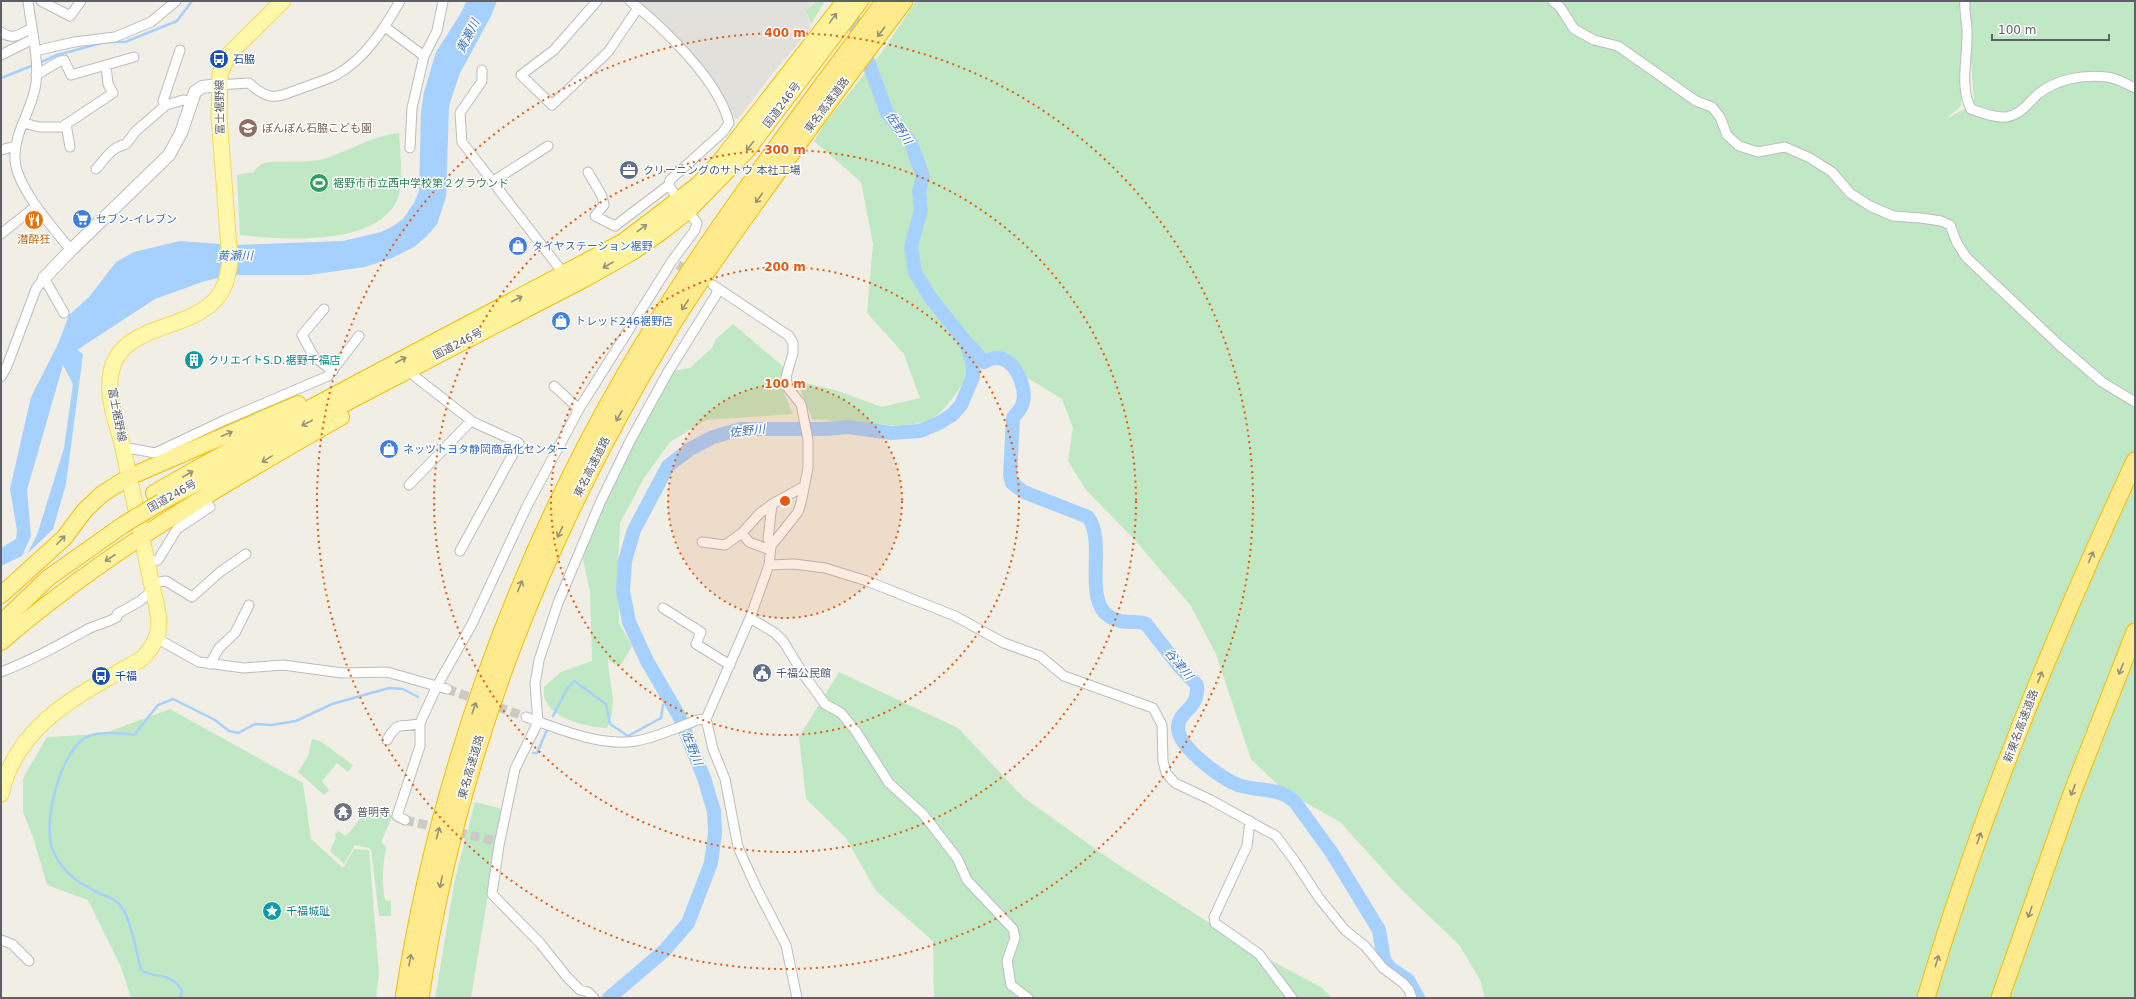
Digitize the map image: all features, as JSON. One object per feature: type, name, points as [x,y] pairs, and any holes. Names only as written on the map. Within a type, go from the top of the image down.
[{"type":"highway","name":"国道246号","points":[[822,42],[845,1]]},
{"type":"highway","name":"国道246号","points":[[157,497],[588,277],[632,252],[684,205],[698,185],[719,163],[822,42],[860,1]]},
{"type":"highway","name":"東名高速道路","points":[[404,998],[424,891],[450,786],[472,714],[494,650],[528,567],[579,460],[624,376],[663,313],[778,145],[885,1]]},
{"type":"highway","name":"東名高速道路","points":[[420,998],[434,914],[464,786],[513,640],[543,568],[586,477],[671,325],[715,260],[831,98],[904,1]]},
{"type":"highway","name":"国道246号","points":[[1,608],[42,571],[157,497],[205,464],[624,242],[684,205]]},
{"type":"highway","points":[[1,642],[56,597],[102,563],[142,537],[204,497],[413,375],[481,332]]},
{"type":"highway","points":[[1,595],[64,538],[90,505],[102,494],[129,477],[361,376],[380,372]]},
{"type":"highway","name":"新東名高速道路","points":[[1926,998],[1939,952],[1989,810],[2034,694],[2076,593],[2135,461]]},
{"type":"highway","name":"国道246号","points":[[1,623],[48,578],[120,521]]},
{"type":"highway","points":[[2000,998],[2071,796],[2135,632]]},
{"type":"main road","name":"富士裾野線","points":[[1,794],[13,761],[40,725],[62,706],[143,658],[153,646],[156,638],[158,622],[152,587],[110,392],[111,376],[114,365],[122,351],[133,340],[149,331],[200,312],[213,302],[223,288],[228,276],[230,261],[218,85],[220,74],[229,54],[283,1]]},
{"type":"street","points":[[28,1],[35,55],[36,83],[16,146],[15,159],[17,170],[36,206],[71,250]]},
{"type":"street","points":[[41,1],[70,16],[81,1]]},
{"type":"street","points":[[35,55],[74,42],[115,37],[151,22],[176,1]]},
{"type":"street","points":[[1,377],[7,366],[36,288],[71,250],[169,155],[181,133],[195,92],[202,87],[245,82],[268,97],[279,97],[335,75],[348,67],[380,35],[400,1]]},
{"type":"street","points":[[410,148],[412,108],[424,56],[437,31],[443,1]]},
{"type":"street","points":[[597,1],[554,50],[521,75],[552,105],[608,52],[638,8]]},
{"type":"street","points":[[588,172],[602,196],[604,205],[595,216],[615,226],[669,185],[670,180],[723,132],[729,123],[727,115],[707,80],[694,63],[659,25],[630,1]]},
{"type":"street","points":[[1553,1],[1560,7],[1574,29],[1594,40],[1618,46],[1696,101],[1712,107],[1720,117],[1726,135],[1739,146],[1758,152],[1784,147],[1810,158],[1832,172],[1850,193],[1870,206],[1893,216],[1941,221],[1950,225],[1957,243],[1966,257],[2058,344],[2102,382],[2135,402]]},
{"type":"street","points":[[1965,1],[1967,32],[1966,88],[1967,102],[1971,109],[1988,115],[2005,117],[2014,115],[2049,86],[2058,81],[2084,77],[2108,77],[2135,88]]},
{"type":"street","points":[[384,27],[424,56]]},
{"type":"street","points":[[1,32],[9,38],[32,28]]},
{"type":"street","points":[[1,55],[33,39]]},
{"type":"street","points":[[166,104],[163,101],[180,50]]},
{"type":"street","points":[[36,72],[64,60],[71,75],[134,58]]},
{"type":"street","points":[[24,122],[39,127],[62,127],[113,93],[108,84],[106,66]]},
{"type":"street","points":[[482,70],[482,81],[460,113],[462,142],[564,274]]},
{"type":"street","points":[[96,169],[113,149],[126,144],[136,131],[143,127],[166,104],[183,100],[191,101]]},
{"type":"street","points":[[66,124],[70,147]]},
{"type":"street","points":[[1,150],[16,146]]},
{"type":"street","points":[[492,182],[548,146]]},
{"type":"street","points":[[405,820],[397,816],[420,746],[420,723],[437,686],[472,624],[527,506],[579,409],[695,230],[697,223],[669,185]]},
{"type":"street","points":[[1,234],[36,206]]},
{"type":"street","points":[[44,278],[64,312]]},
{"type":"street","points":[[594,998],[580,990],[567,978],[546,949],[492,894],[497,843],[515,769],[538,722],[535,684],[539,660],[558,603],[580,547],[630,441],[668,372],[716,295],[715,288],[789,336],[793,343],[793,353],[786,377],[788,388],[801,404],[808,440],[808,468],[798,512],[770,548]]},
{"type":"street","points":[[324,309],[302,335],[314,357],[333,371]]},
{"type":"street","points":[[123,447],[155,454],[225,420],[328,376],[359,336]]},
{"type":"street","points":[[413,375],[471,421],[519,443],[460,552]]},
{"type":"street","points":[[554,386],[579,409]]},
{"type":"street","points":[[409,485],[471,421]]},
{"type":"street","points":[[702,542],[725,545],[742,533],[759,514],[772,504],[804,487]]},
{"type":"street","points":[[147,562],[158,560],[177,529],[210,507],[204,497]]},
{"type":"street","points":[[526,717],[538,722],[607,742],[638,741],[702,720],[730,665],[750,618],[769,565],[770,548],[768,539],[772,504]]},
{"type":"street","points":[[742,533],[749,542],[770,548]]},
{"type":"street","points":[[1,672],[30,661],[91,628],[108,622],[117,617],[117,614],[140,601],[152,587],[166,581],[192,596],[220,572],[246,554]]},
{"type":"street","points":[[769,565],[794,564],[825,568],[867,581],[955,616],[1004,643],[1040,656],[1064,676],[1153,708],[1162,725],[1163,762],[1166,773],[1175,783],[1250,821],[1276,836],[1319,898],[1341,924],[1365,946],[1383,968],[1403,983],[1409,990],[1412,998]]},
{"type":"street","points":[[210,664],[219,648],[235,633],[249,605]]},
{"type":"street","points":[[663,608],[701,632],[696,644],[730,665]]},
{"type":"street","points":[[750,618],[775,633],[783,641],[802,672],[825,704],[841,713],[855,730],[890,783],[923,814],[957,858],[967,880],[1010,926],[1015,938],[1007,961],[1011,985],[1028,998]]},
{"type":"street","points":[[156,638],[186,657],[210,664],[244,668],[283,665],[342,673],[387,672],[447,689]]},
{"type":"street","points":[[702,720],[725,779],[738,847],[756,887],[786,945],[797,998]]},
{"type":"street","points":[[387,740],[398,726],[420,723]]},
{"type":"street","points":[[1250,821],[1247,846],[1214,917],[1215,923],[1258,954],[1292,998]]},
{"type":"street","points":[[1,940],[12,944],[29,961]]},
{"type":"shaded area","points":[[636,1],[814,2],[806,10],[811,28],[772,74],[738,119],[732,118],[711,84]]},
{"type":"green space","points":[[814,1],[825,1],[811,24],[806,10],[815,3]]},
{"type":"green space","points":[[916,1],[1960,1],[1963,37],[1961,106],[1946,119],[1974,104],[1967,1],[2135,1],[2135,998],[1485,998],[1480,980],[1460,946],[1399,887],[1340,822],[1282,789],[1251,759],[1216,654],[1191,606],[1134,539],[1086,490],[1068,461],[1073,428],[1062,399],[983,351],[950,402],[936,416],[926,421],[912,424],[877,425],[812,419],[797,381],[835,390],[882,407],[920,398],[904,354],[867,313],[873,244],[861,182],[814,141],[826,122],[882,52]]},
{"type":"green space","name":"裾野市市立西中学校第２グラウンド","points":[[399,133],[401,169],[400,191],[391,209],[376,223],[355,231],[332,236],[281,238],[240,235],[237,175],[253,172],[261,164],[269,162],[321,160],[371,140]]},
{"type":"green space","points":[[733,324],[786,369],[778,379],[793,414],[706,420],[670,442],[644,478],[620,523],[618,566],[619,623],[632,646],[621,665],[612,663],[608,659],[613,702],[611,718],[607,728],[590,726],[572,721],[556,713],[550,707],[545,700],[544,687],[561,672],[592,661],[590,591],[583,560],[592,524],[663,381],[673,371],[690,368],[712,348],[716,339]]},
{"type":"green space","points":[[839,672],[958,728],[1023,797],[1111,860],[1258,954],[1321,987],[1332,998],[934,998],[933,941],[876,891],[846,838],[806,799],[799,737]]},
{"type":"green space","points":[[170,709],[303,783],[311,839],[343,868],[354,849],[369,850],[379,974],[376,998],[131,998],[121,967],[88,900],[47,885],[33,837],[23,812],[23,778],[47,737],[102,734]]},
{"type":"green space","points":[[312,739],[320,741],[353,765],[348,772],[337,763],[322,781],[329,790],[324,795],[298,772],[308,756]]},
{"type":"green space","points":[[475,802],[502,809],[471,998],[435,998],[455,879]]},
{"type":"green space","points":[[371,806],[379,813],[385,807],[392,817],[381,842],[386,847],[383,867],[383,886],[385,900],[391,901],[391,916],[379,916],[371,849],[355,845],[344,864],[330,851],[336,838],[335,835],[338,831],[346,836]]},
{"type":"water","name":"黄瀬川","points":[[467,1],[497,1],[490,18],[460,73],[449,106],[446,197],[437,224],[427,236],[414,247],[392,258],[365,267],[309,275],[231,275],[205,281],[155,299],[77,350],[83,354],[66,484],[53,529],[27,554],[37,535],[64,448],[73,384],[63,365],[27,490],[31,536],[22,556],[1,566],[1,548],[16,539],[17,530],[10,489],[31,397],[58,344],[69,315],[89,297],[116,262],[134,252],[180,241],[233,245],[343,241],[381,232],[403,219],[414,203],[419,191],[421,112],[424,92],[436,52]]},
{"type":"waterway","points":[[107,42],[125,42],[177,21],[192,1]]},
{"type":"waterway","name":"佐野川","points":[[609,998],[664,951],[688,923],[711,863],[715,833],[714,811],[704,778],[679,716],[647,661],[629,622],[623,591],[625,561],[634,530],[668,466],[690,449],[713,437],[741,429],[825,429],[848,427],[891,433],[920,431],[939,423],[952,415],[961,405],[973,377],[973,365],[965,341],[930,297],[915,272],[911,246],[921,210],[919,192],[923,177],[911,143],[887,113],[854,23],[851,3]]},
{"type":"waterway","points":[[39,63],[57,55],[102,43]]},
{"type":"waterway","points":[[1,78],[34,65]]},
{"type":"waterway","name":"谷津川","points":[[968,344],[984,362],[996,358],[1009,362],[1018,374],[1021,382],[1024,396],[1020,409],[1013,418],[1010,475],[1012,483],[1024,492],[1088,517],[1093,528],[1096,541],[1097,598],[1102,609],[1115,620],[1146,624],[1178,665],[1197,685],[1195,700],[1181,717],[1179,722],[1178,728],[1180,736],[1185,744],[1202,761],[1231,782],[1245,787],[1275,791],[1295,802],[1332,853],[1379,930],[1384,960],[1390,968],[1408,980],[1418,998]]},
{"type":"waterway","points":[[553,716],[567,689],[574,681],[606,704],[610,724],[628,736],[661,718],[663,705],[670,701]]},
{"type":"waterway","points":[[180,998],[182,990],[172,980],[152,975],[141,970],[130,925],[119,904],[113,899],[73,878],[63,867],[54,853],[50,841],[50,825],[56,788],[70,755],[79,743],[89,736],[100,733],[134,735],[158,705],[173,699],[215,720],[229,731],[238,733],[255,724],[271,725],[296,721],[332,704],[389,688],[403,689],[418,697]]},
{"type":"waterway","points":[[533,753],[537,753],[547,730]]},
{"type":"tunnel","points":[[678,265],[693,273]]},
{"type":"tunnel","points":[[447,689],[526,717]]},
{"type":"tunnel","points":[[405,820],[495,841]]},
{"type":"place","name":"石脇","points":[[219,59]]},
{"type":"place","name":"ぽんぽん石脇こども園","points":[[248,128]]},
{"type":"place","name":"クリーニングのサトウ 本社工場","points":[[629,170]]},
{"type":"place","name":"裾野市市立西中学校第２グラウンド","points":[[319,183]]},
{"type":"place","name":"セブン-イレブン","points":[[82,219]]},
{"type":"place","name":"潜酔狂","points":[[34,220]]},
{"type":"place","name":"タイヤステーション裾野","points":[[518,246]]},
{"type":"place","name":"トレッド246裾野店","points":[[561,321]]},
{"type":"place","name":"クリエイトS.D.裾野千福店","points":[[194,360]]},
{"type":"place","name":"ネッツトヨタ静岡商品化センター","points":[[389,449]]},
{"type":"place","name":"千福公民館","points":[[762,673]]},
{"type":"place","name":"千福","points":[[101,676]]},
{"type":"place","name":"普明寺","points":[[343,812]]},
{"type":"place","name":"千福城趾","points":[[272,911]]}]
